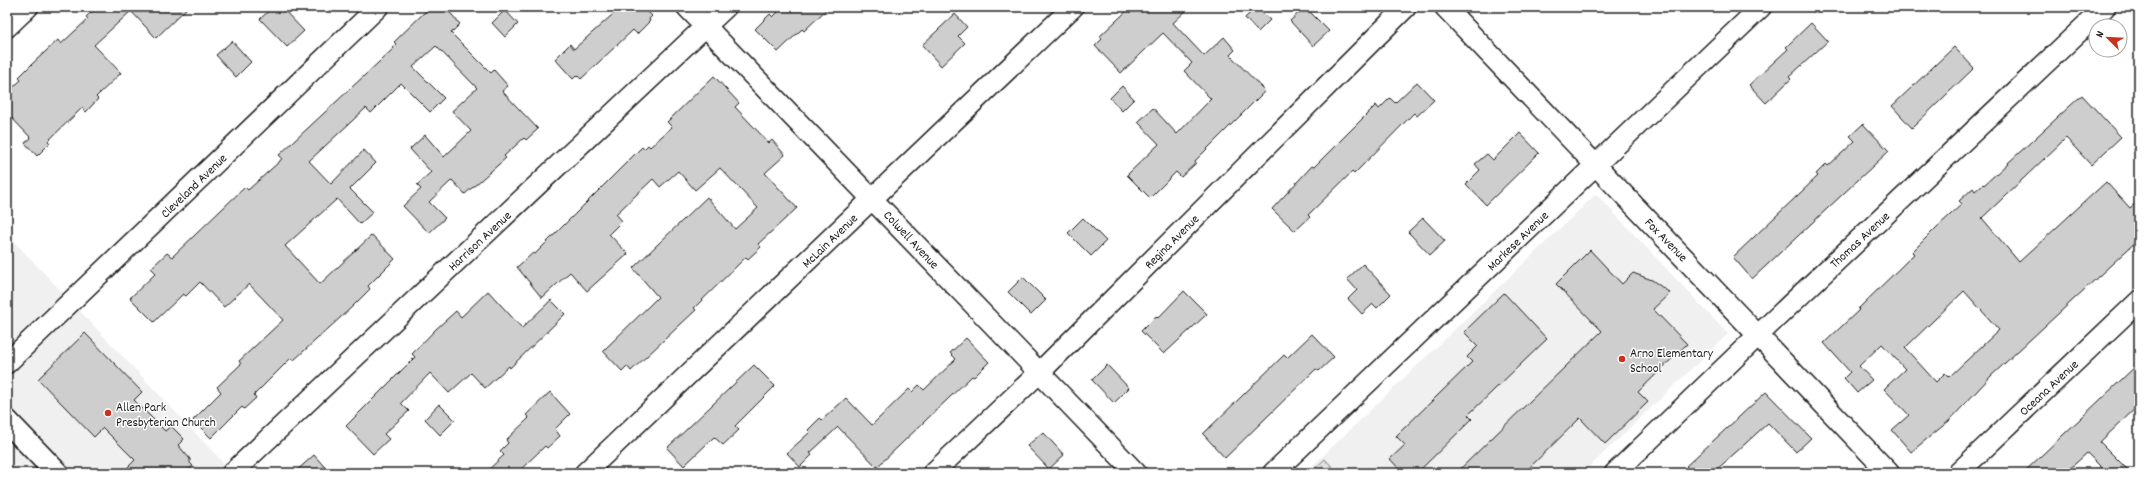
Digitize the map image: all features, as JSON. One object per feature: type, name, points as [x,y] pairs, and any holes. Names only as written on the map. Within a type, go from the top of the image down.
[{"type":"street","points":[[7,27],[28,7]]},
{"type":"street","name":"Cleveland Avenue","points":[[7,363],[378,7]]},
{"type":"street","name":"Colwell Avenue","points":[[687,7],[1136,473]]},
{"type":"street","name":"Harrison Avenue","points":[[232,473],[726,7]]},
{"type":"street","name":"McLain Avenue","points":[[585,473],[1073,7]]},
{"type":"street","name":"Regina Avenue","points":[[933,473],[1039,374],[1406,7]]},
{"type":"street","name":"Fox Avenue","points":[[1445,7],[1889,473]]},
{"type":"street","name":"Markese Avenue","points":[[1272,473],[1761,7]]},
{"type":"street","name":"Thomas Avenue","points":[[1615,473],[1758,335],[2106,7]]},
{"type":"street","name":"Oceana Avenue","points":[[1958,473],[2139,302]]},
{"type":"street","points":[[7,421],[57,473]]},
{"type":"shaded area","points":[[1596,194],[1728,334],[1583,473],[1305,473]]},
{"type":"shaded area","points":[[7,234],[218,457],[230,473],[7,473]]},
{"type":"shaded area","points":[[1325,459],[1338,473],[1310,473]]},
{"type":"building","points":[[96,7],[188,7],[156,38],[131,11],[94,45],[121,73],[96,97],[98,99],[86,112],[82,108],[48,141],[50,143],[37,156],[25,143],[31,138],[7,113],[7,93],[21,80],[19,77],[33,63],[58,40],[61,44],[88,19],[86,17]]},
{"type":"building","points":[[273,7],[281,7],[304,31],[287,47],[260,19]]},
{"type":"building","points":[[430,7],[445,7],[460,24],[451,33],[491,73],[494,70],[508,86],[502,91],[538,129],[526,140],[524,138],[504,156],[506,158],[465,194],[452,180],[429,202],[445,218],[429,233],[403,206],[421,189],[417,185],[431,172],[410,149],[425,135],[444,157],[471,131],[452,111],[477,88],[436,46],[413,67],[444,98],[430,112],[401,83],[371,113],[366,108],[309,161],[331,184],[364,150],[376,163],[350,189],[373,212],[360,224],[337,199],[285,246],[320,284],[372,235],[395,259],[368,286],[370,289],[353,306],[293,361],[291,358],[254,395],[256,398],[244,409],[242,407],[211,438],[193,420],[221,392],[217,387],[241,364],[239,361],[283,320],[249,284],[224,307],[200,282],[186,296],[183,294],[154,322],[130,298],[156,273],[151,268],[167,253],[172,257],[245,187],[248,190],[280,161],[282,158],[279,155],[394,48],[393,47],[396,44],[394,42]]},
{"type":"building","points":[[621,7],[643,7],[652,16],[649,19],[650,21],[637,34],[633,30],[581,79],[577,75],[573,79],[555,59],[570,44],[574,49]]},
{"type":"building","points":[[783,7],[829,7],[804,31],[802,29],[778,52],[755,29],[770,14],[773,17]]},
{"type":"building","points":[[1131,7],[1190,7],[1173,23],[1204,56],[1224,37],[1235,50],[1230,55],[1265,91],[1181,177],[1176,172],[1150,198],[1127,175],[1159,144],[1138,122],[1153,108],[1177,134],[1211,99],[1184,71],[1192,63],[1163,33],[1121,73],[1095,46],[1102,39],[1100,36]]},
{"type":"building","points":[[1256,7],[1270,20],[1258,32],[1245,18]]},
{"type":"building","points":[[1305,7],[1329,31],[1313,46],[1290,21]]},
{"type":"building","points":[[505,10],[518,24],[505,37],[492,23]]},
{"type":"building","points":[[955,14],[967,27],[958,36],[965,43],[941,66],[922,45]]},
{"type":"building","points":[[1811,23],[1828,41],[1789,77],[1791,79],[1766,103],[1749,85],[1788,49],[1786,47]]},
{"type":"building","points":[[232,41],[251,62],[236,77],[216,55]]},
{"type":"building","points":[[1954,47],[1974,68],[1912,128],[1892,106]]},
{"type":"building","points":[[714,76],[739,103],[735,107],[769,143],[772,140],[785,155],[765,173],[797,208],[758,244],[761,247],[748,259],[746,257],[694,308],[696,310],[631,371],[627,366],[622,371],[603,351],[658,297],[633,268],[707,197],[735,229],[758,208],[720,168],[695,190],[678,171],[660,187],[653,179],[616,214],[622,221],[609,234],[628,254],[587,291],[570,272],[542,298],[517,267],[533,253],[535,254],[642,147],[644,149],[648,145],[650,147],[672,127],[667,122]]},
{"type":"building","points":[[1417,82],[1434,100],[1417,116],[1414,113],[1354,174],[1352,172],[1308,215],[1310,217],[1295,231],[1272,209],[1312,166],[1314,167],[1376,105],[1379,109],[1390,98],[1395,103]]},
{"type":"building","points":[[1122,86],[1134,99],[1122,111],[1110,98]]},
{"type":"building","points":[[2082,95],[2121,137],[2091,165],[2066,138],[1982,218],[2019,262],[2106,182],[2130,208],[2139,200],[2139,239],[1991,376],[1949,421],[1911,452],[1892,430],[1909,415],[1884,389],[1905,369],[1882,344],[1859,366],[1872,380],[1857,393],[1844,378],[1850,372],[1824,343],[1914,254],[1912,252],[1962,204],[1959,201],[1973,188],[1975,191],[1983,184],[1984,185]],"holes":[[[1964,291],[1999,330],[1949,377],[1945,373],[1936,382],[1905,348]]]},
{"type":"building","points":[[1863,124],[1889,151],[1752,279],[1733,257],[1818,176],[1816,174],[1826,164],[1828,166],[1855,141],[1850,136]]},
{"type":"building","points":[[1520,133],[1539,153],[1486,205],[1466,184],[1480,170],[1475,164],[1487,154],[1493,160]]},
{"type":"building","points":[[1083,218],[1106,241],[1091,256],[1068,233]]},
{"type":"building","points":[[1423,218],[1445,241],[1430,255],[1408,232]]},
{"type":"building","name":"Arno Elementary School","points":[[1590,250],[1622,284],[1633,273],[1652,280],[1670,293],[1653,309],[1687,344],[1638,392],[1648,402],[1605,444],[1580,418],[1524,473],[1456,473],[1602,331],[1556,284]]},
{"type":"building","points":[[1363,264],[1391,294],[1377,308],[1373,304],[1362,314],[1348,299],[1357,290],[1347,279]]},
{"type":"building","points":[[1023,277],[1046,300],[1031,315],[1008,292]]},
{"type":"building","points":[[488,291],[522,328],[551,300],[565,314],[510,368],[509,366],[485,388],[471,373],[449,393],[430,373],[401,403],[409,411],[384,434],[389,439],[373,454],[346,426],[415,357],[412,354],[436,329],[456,311],[461,317]]},
{"type":"building","points":[[1184,291],[1207,314],[1164,354],[1141,331],[1156,316],[1158,318]]},
{"type":"building","points":[[1504,293],[1547,339],[1468,415],[1472,419],[1417,473],[1403,473],[1390,459],[1405,445],[1396,436],[1472,362],[1467,357],[1478,346],[1464,332]]},
{"type":"building","name":"Allen Park Presbyterian Church","points":[[85,333],[142,392],[134,400],[165,431],[171,426],[184,439],[178,445],[190,459],[190,463],[193,466],[185,473],[122,473],[135,460],[103,428],[94,437],[38,379]]},
{"type":"building","points":[[1312,334],[1334,357],[1319,371],[1316,369],[1225,458],[1203,434],[1284,355],[1287,358]]},
{"type":"building","points":[[966,338],[989,362],[974,377],[972,376],[877,467],[838,427],[810,453],[812,455],[800,467],[787,453],[810,432],[808,430],[820,418],[822,420],[846,398],[872,425],[909,389],[912,392],[919,385],[924,390],[956,359],[950,353]]},
{"type":"building","points":[[2139,363],[2139,405],[2100,442],[2131,473],[2107,473],[2087,453],[2065,473],[2023,473]]},
{"type":"building","points":[[754,365],[775,386],[735,426],[739,430],[723,445],[714,437],[684,466],[667,448]]},
{"type":"building","points":[[1107,365],[1129,388],[1114,403],[1092,380]]},
{"type":"building","points":[[550,392],[570,414],[555,429],[560,436],[547,448],[545,446],[517,473],[485,473],[504,455],[500,451],[508,443],[506,440],[529,418],[526,415]]},
{"type":"building","points":[[1766,392],[1811,438],[1796,452],[1768,423],[1713,473],[1693,473],[1686,466]]},
{"type":"building","points":[[439,404],[455,420],[440,435],[425,419]]},
{"type":"building","points":[[1043,432],[1064,455],[1049,469],[1027,446]]},
{"type":"building","points":[[314,455],[330,473],[294,473]]},
{"type":"place","name":"Arno Elementary School","points":[[1622,359]]},
{"type":"place","name":"Allen Park Presbyterian Church","points":[[108,413]]}]
